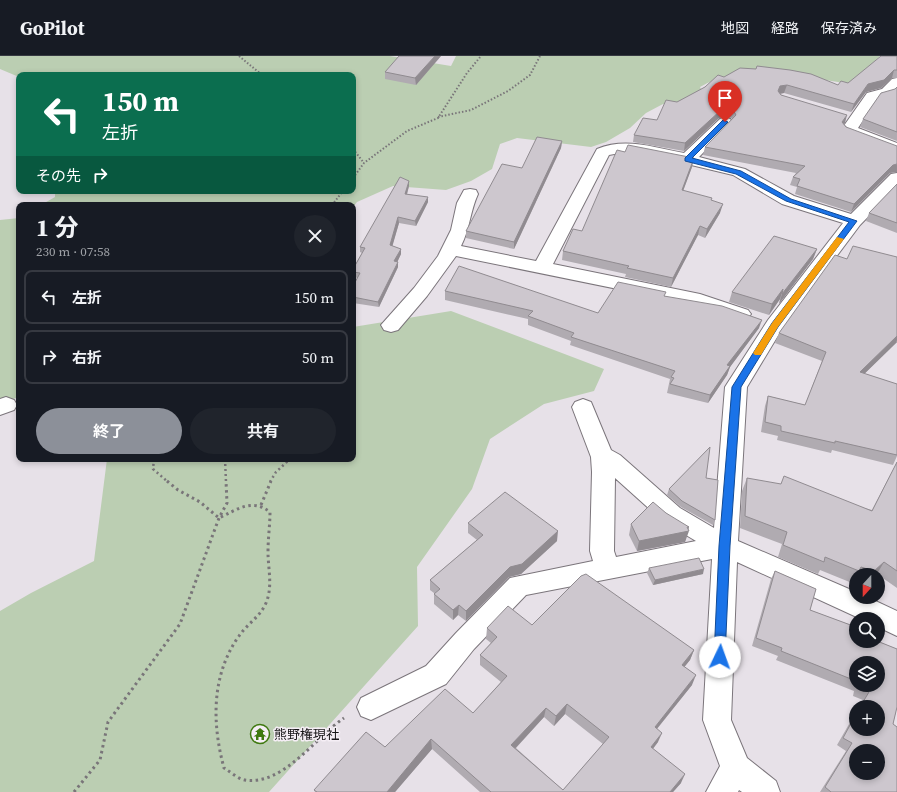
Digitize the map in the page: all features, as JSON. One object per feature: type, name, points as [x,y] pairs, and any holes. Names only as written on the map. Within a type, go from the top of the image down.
[{"type":"street","points":[[897,82],[886,92],[872,96],[848,118],[849,130],[897,149]]},
{"type":"street","points":[[688,159],[725,122]]},
{"type":"street","points":[[542,268],[603,152],[613,148],[625,147],[688,159],[739,172],[788,200],[854,221]]},
{"type":"street","points":[[765,792],[736,768],[717,720],[725,546],[736,387],[775,325],[854,221],[897,178]]},
{"type":"street","points":[[391,325],[421,294],[450,249],[460,229],[465,203],[470,194]]},
{"type":"street","points":[[450,249],[700,300],[775,325]]},
{"type":"street","points":[[583,407],[601,455],[604,472],[602,551],[608,569]]},
{"type":"street","points":[[601,455],[612,461],[672,515],[725,546],[822,588],[897,624]]},
{"type":"street","points":[[371,707],[436,675],[465,641],[519,586],[725,546]]},
{"type":"street","points":[[721,792],[736,768]]},
{"type":"path","points":[[239,56],[258,72]]},
{"type":"path","points":[[438,118],[467,73],[480,56]]},
{"type":"path","points":[[356,174],[364,163],[407,131],[438,118],[471,110],[508,91],[530,75],[540,56]]},
{"type":"path","points":[[356,153],[364,163]]},
{"type":"path","points":[[334,202],[341,194]]},
{"type":"path","points":[[154,462],[153,468],[178,490],[200,502],[220,518]]},
{"type":"path","points":[[74,792],[100,760],[108,722],[180,624],[227,503],[225,462]]},
{"type":"path","points":[[261,505],[269,484],[276,472],[287,462]]},
{"type":"path","points":[[220,518],[247,505],[261,505],[270,512],[268,545],[270,588],[266,604],[256,618],[240,635],[225,660],[215,696],[217,746],[224,768],[244,780],[262,781],[281,772],[342,718],[371,707]]},
{"type":"green space","points":[[0,56],[390,56],[451,66],[456,56],[880,56],[852,84],[774,73],[736,74],[718,79],[700,87],[704,95],[740,113],[715,118],[677,106],[663,104],[646,113],[630,128],[606,142],[591,147],[517,138],[500,144],[492,169],[471,181],[446,190],[393,186],[356,203],[356,202],[46,202],[55,197],[55,194],[356,194],[356,72],[16,72],[16,76],[0,69]]},
{"type":"green space","points":[[16,218],[16,398],[0,403],[0,220]]},
{"type":"green space","points":[[451,311],[604,369],[594,391],[544,404],[490,439],[472,489],[417,567],[418,626],[269,792],[0,792],[0,611],[31,593],[94,561],[107,462],[356,462],[356,327]]},
{"type":"building","points":[[399,56],[435,56],[415,78],[385,72]]},
{"type":"building","points":[[881,56],[897,56],[897,70],[894,70],[884,80],[868,84],[854,104],[787,85],[780,86],[778,91],[781,95],[847,115],[842,122],[846,127],[897,146],[897,164],[893,165],[854,204],[797,186],[800,179],[793,177],[805,166],[705,147],[736,115],[733,110],[727,108],[721,110],[685,143],[634,135],[643,118],[657,120],[666,100],[677,102],[705,87],[718,75],[724,77],[740,68],[756,69],[757,66],[811,74],[838,85],[841,81],[848,83]]},
{"type":"building","points":[[897,87],[897,132],[863,119],[881,93]]},
{"type":"building","points":[[537,137],[562,141],[514,242],[466,231],[502,164],[522,168]]},
{"type":"building","points":[[628,145],[694,158],[682,190],[712,198],[711,200],[723,204],[707,229],[700,226],[673,278],[627,268],[629,266],[563,251],[573,229],[582,231],[617,150],[625,152]]},
{"type":"building","points":[[400,177],[409,181],[405,194],[428,197],[415,221],[398,217],[390,245],[401,249],[394,261],[398,262],[378,302],[356,298],[356,280],[360,273],[356,272],[356,264],[365,248],[360,247]]},
{"type":"building","points":[[897,184],[897,223],[869,213]]},
{"type":"building","points":[[774,236],[817,249],[782,294],[783,289],[772,304],[732,292]]},
{"type":"building","points":[[853,246],[897,257],[897,336],[860,372],[897,384],[897,455],[781,431],[781,426],[765,422],[768,396],[805,405],[826,352],[779,333],[835,255],[847,259]]},
{"type":"building","points":[[459,266],[598,313],[618,282],[666,292],[664,296],[722,306],[762,320],[727,365],[730,366],[710,395],[670,384],[674,378],[671,377],[675,371],[571,337],[574,333],[528,316],[533,311],[445,291]]},
{"type":"building","points":[[710,447],[706,478],[718,480],[715,520],[682,501],[669,489]]},
{"type":"building","points":[[897,462],[897,571],[884,562],[877,568],[852,568],[825,557],[824,562],[783,545],[787,532],[745,516],[747,478],[781,484],[784,476],[872,511]]},
{"type":"building","points":[[505,492],[558,531],[522,564],[510,567],[466,611],[459,605],[453,610],[434,594],[440,589],[430,580],[483,535],[468,523]]},
{"type":"building","points":[[653,502],[666,513],[689,527],[687,527],[689,531],[639,541],[631,524]]},
{"type":"building","points":[[699,558],[704,569],[655,580],[649,568]]},
{"type":"building","points":[[775,571],[816,589],[810,610],[849,624],[849,648],[885,648],[885,644],[897,649],[897,707],[893,724],[897,727],[897,792],[831,792],[825,787],[849,748],[849,780],[885,780],[885,744],[851,744],[843,738],[849,727],[849,736],[885,736],[885,700],[864,700],[869,692],[885,692],[885,656],[849,656],[849,678],[781,651],[782,648],[756,638]]},
{"type":"building","points":[[586,574],[694,650],[682,665],[696,675],[655,727],[662,733],[651,747],[685,774],[670,792],[491,792],[431,739],[387,792],[317,792],[314,790],[366,732],[385,747],[445,689],[473,713],[507,676],[480,655],[497,637],[487,628],[508,606],[532,625],[581,576]],"holes":[[[567,704],[609,737],[563,790],[511,745],[546,708],[556,716]]]},
{"type":"slow traffic","points":[[758,353],[775,325],[840,239]]},
{"type":"place","name":"熊野権現社","points":[[260,734]]},
{"type":"route","points":[[720,657],[725,546],[736,387],[775,325],[854,221],[788,200],[739,172],[688,159],[725,122]]}]
